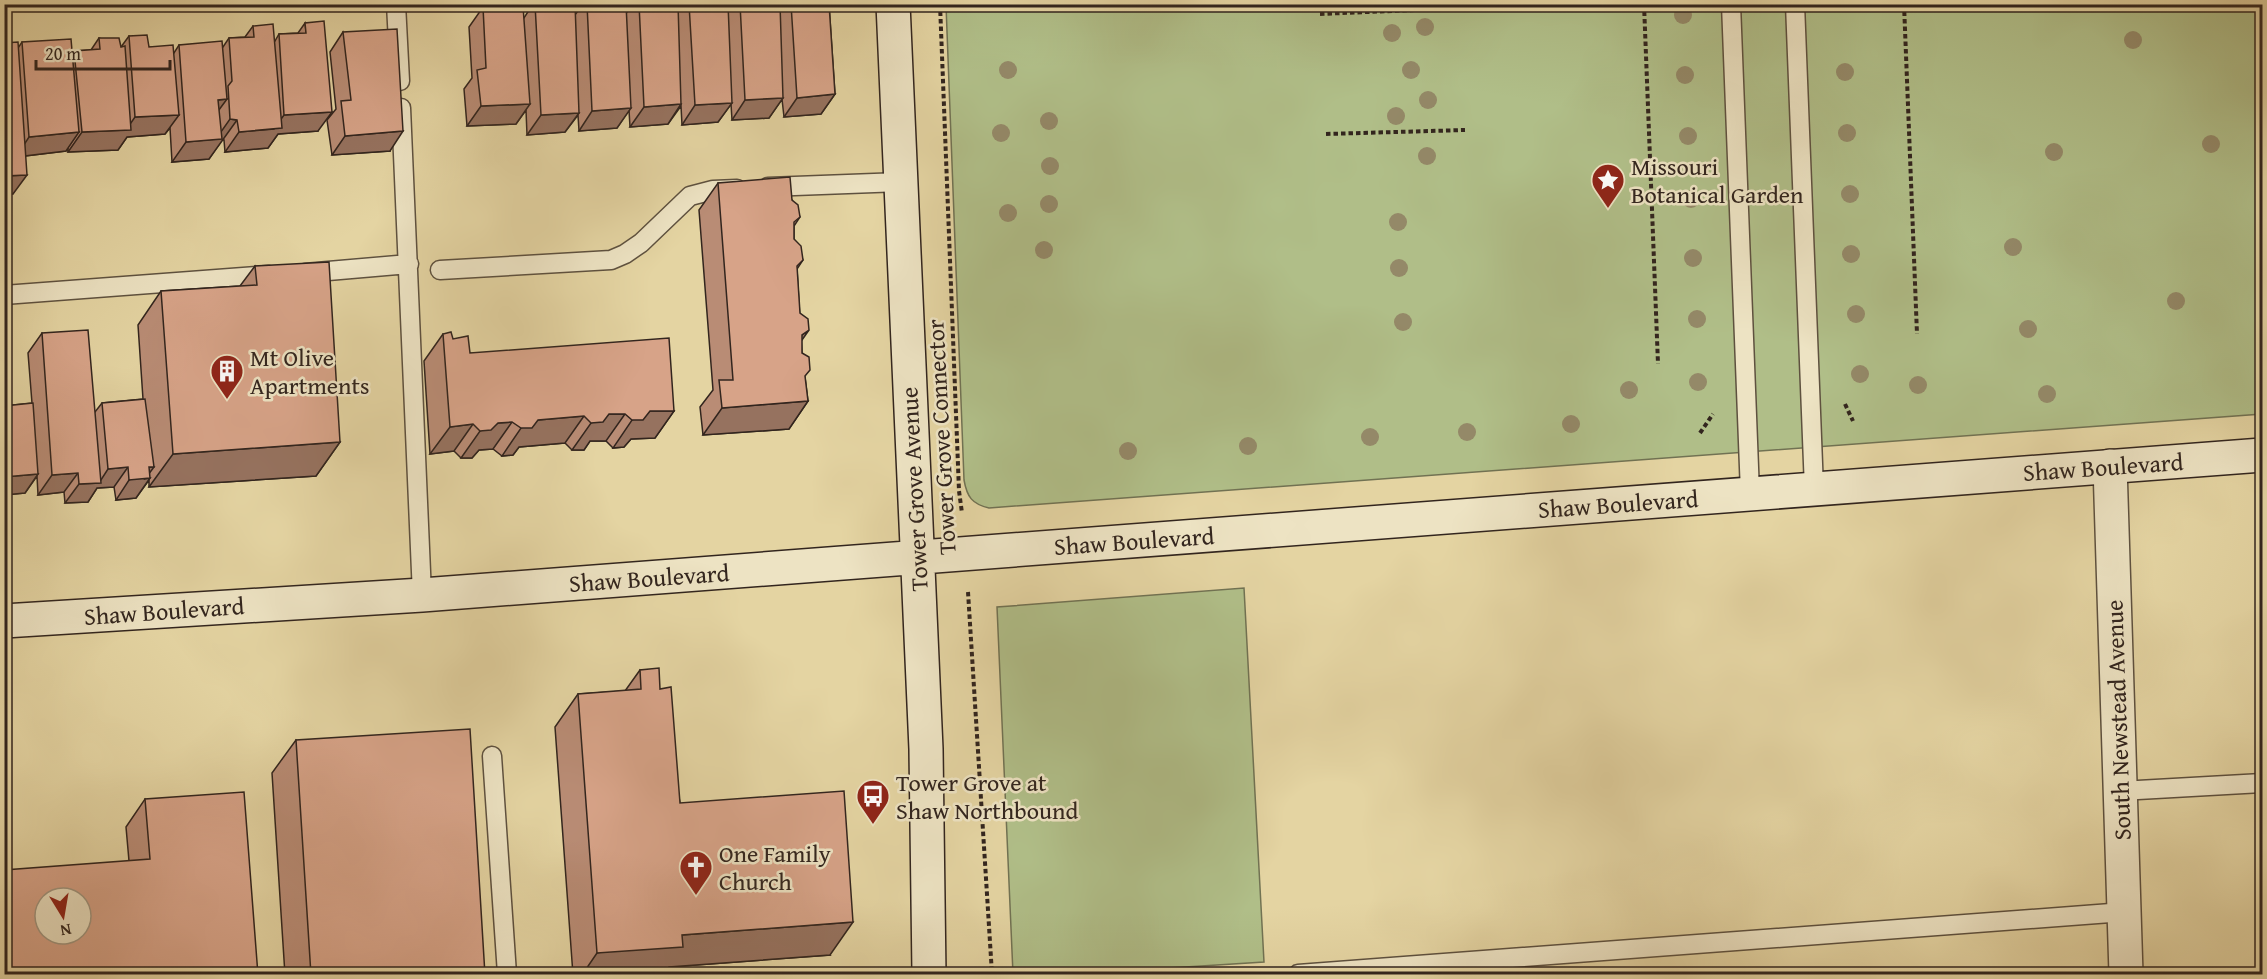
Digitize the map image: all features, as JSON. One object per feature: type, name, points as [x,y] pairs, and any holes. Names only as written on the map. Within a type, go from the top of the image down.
[{"type":"street","name":"Tower Grove Avenue","points":[[893,4],[926,749],[929,975]]},
{"type":"street","name":"Shaw Boulevard","points":[[4,621],[422,595],[2262,455]]},
{"type":"street","name":"South Newstead Avenue","points":[[2110,466],[2126,975]]},
{"type":"lane","points":[[396,4],[422,595]]},
{"type":"lane","points":[[1731,4],[1750,494]]},
{"type":"lane","points":[[1795,4],[1814,489]]},
{"type":"lane","points":[[440,270],[611,260],[642,243],[690,196],[713,190],[901,182]]},
{"type":"lane","points":[[4,296],[409,264]]},
{"type":"lane","points":[[492,756],[507,975]]},
{"type":"lane","points":[[2120,791],[2262,783]]},
{"type":"lane","points":[[1298,975],[2124,912]]},
{"type":"path","name":"Tower Grove Connector","points":[[940,4],[959,491],[966,553],[992,975]]},
{"type":"path","points":[[1644,4],[1658,364]]},
{"type":"path","points":[[1904,4],[1917,334]]},
{"type":"path","points":[[1320,14],[1461,8]]},
{"type":"path","points":[[1326,134],[1465,130]]},
{"type":"green space","name":"Missouri Botanical Garden","points":[[946,5],[2262,5],[2262,414],[989,508],[971,499],[964,480]]},
{"type":"green space","points":[[1244,588],[1264,962],[1075,974],[1013,974],[997,607]]},
{"type":"building","points":[[535,4],[575,4],[579,113],[541,115]]},
{"type":"building","points":[[587,4],[626,4],[631,108],[592,111]]},
{"type":"building","points":[[639,4],[678,4],[681,104],[644,107]]},
{"type":"building","points":[[689,4],[728,4],[732,103],[695,105]]},
{"type":"building","points":[[740,4],[780,4],[783,98],[745,100]]},
{"type":"building","points":[[791,4],[829,4],[835,94],[797,98]]},
{"type":"building","points":[[523,6],[530,104],[481,106],[477,70],[486,68],[483,7]]},
{"type":"building","points":[[324,21],[332,112],[284,115],[279,34],[306,33],[305,23]]},
{"type":"building","points":[[273,24],[282,128],[239,132],[237,120],[230,119],[228,86],[232,81],[229,38],[254,37],[253,26]]},
{"type":"building","points":[[397,29],[403,131],[345,136],[341,101],[351,100],[343,32]]},
{"type":"building","points":[[147,35],[149,47],[173,45],[179,115],[135,117],[129,36]]},
{"type":"building","points":[[99,38],[119,38],[121,47],[125,46],[131,130],[82,132],[74,51],[100,49]]},
{"type":"building","points":[[71,39],[79,132],[29,137],[22,42]]},
{"type":"building","points":[[222,41],[227,99],[218,100],[222,139],[186,142],[179,45]]},
{"type":"building","points":[[18,42],[27,175],[4,176],[4,43]]},
{"type":"building","points":[[790,177],[792,200],[798,205],[800,217],[794,222],[794,239],[801,246],[803,260],[797,266],[800,313],[808,319],[809,330],[802,335],[802,353],[809,357],[810,370],[805,376],[808,401],[722,408],[719,380],[733,380],[718,183]]},
{"type":"building","name":"Mt Olive Apartments","points":[[329,262],[340,442],[173,454],[161,291],[257,285],[255,266]]},
{"type":"building","points":[[88,330],[101,483],[79,484],[78,473],[52,475],[42,333]]},
{"type":"building","points":[[451,332],[453,339],[468,336],[470,353],[669,338],[674,411],[650,411],[643,420],[632,420],[625,414],[609,414],[603,422],[591,423],[584,416],[538,420],[532,428],[521,428],[512,422],[498,423],[491,430],[480,431],[473,424],[450,427],[443,334]]},
{"type":"building","points":[[145,399],[154,467],[149,467],[150,478],[129,480],[128,467],[108,469],[102,403]]},
{"type":"building","points":[[33,403],[38,474],[4,477],[4,406]]},
{"type":"building","name":"One Family Church","points":[[659,668],[660,689],[671,687],[680,803],[844,791],[853,922],[682,935],[683,947],[597,953],[578,694],[641,689],[640,670]]},
{"type":"building","points":[[470,729],[485,975],[311,975],[296,740]]},
{"type":"building","points":[[244,792],[258,975],[4,975],[4,870],[150,859],[145,799]]},
{"type":"place","name":"Missouri Botanical Garden","points":[[1608,209]]},
{"type":"place","name":"Mt Olive Apartments","points":[[227,400]]},
{"type":"place","name":"Tower Grove at Shaw Northbound","points":[[873,825]]},
{"type":"place","name":"One Family Church","points":[[696,896]]}]
